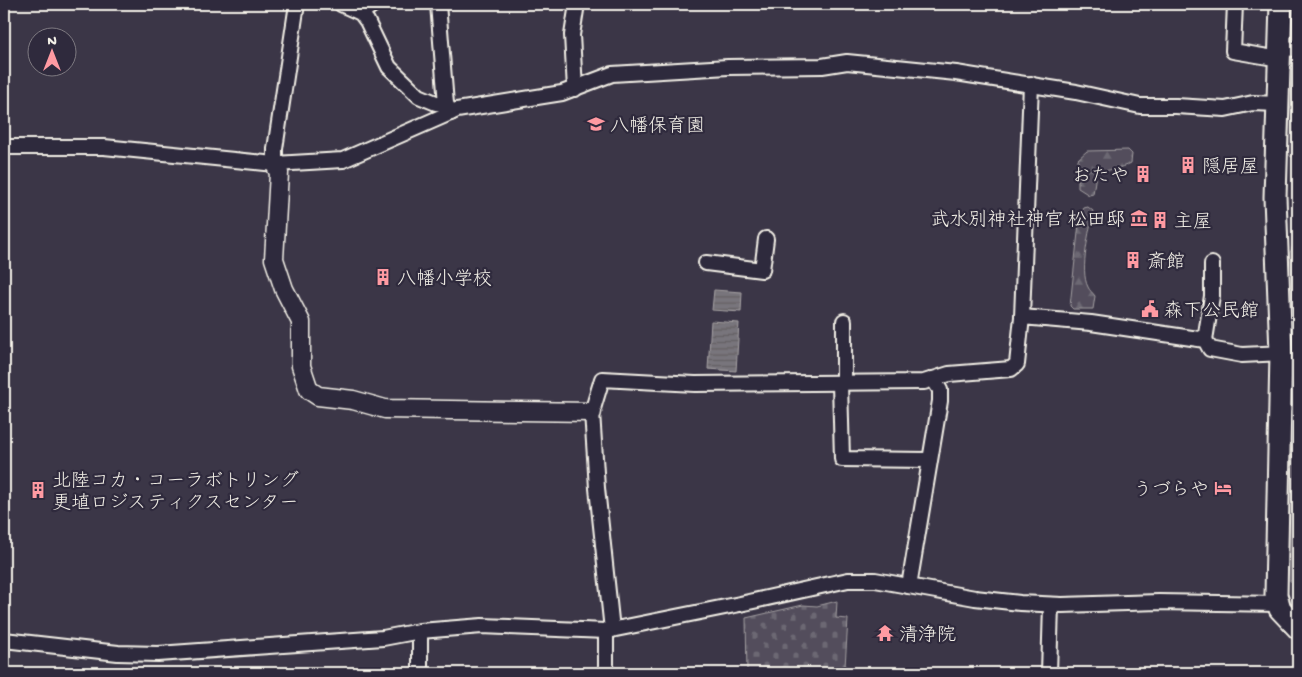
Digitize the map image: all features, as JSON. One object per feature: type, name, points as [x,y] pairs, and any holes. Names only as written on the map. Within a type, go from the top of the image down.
[{"type":"main road","points":[[1281,4],[1286,52],[1278,104],[1275,197],[1280,353],[1276,595],[1283,614],[1298,628]]},
{"type":"street","points":[[297,4],[275,150],[275,164],[279,173],[274,259],[284,289],[301,322],[302,366],[309,390],[318,396],[353,400],[385,409],[592,412]]},
{"type":"street","points":[[341,4],[361,13],[367,21],[389,67],[419,96],[458,110],[562,93],[612,74],[728,67],[822,66],[847,62],[939,70],[1076,92],[1140,106],[1225,109],[1253,103],[1278,104]]},
{"type":"street","points":[[361,13],[374,4]]},
{"type":"street","points":[[438,4],[449,108]]},
{"type":"street","points":[[575,89],[572,35],[577,4]]},
{"type":"street","points":[[1235,4],[1233,51],[1286,52]]},
{"type":"street","points":[[606,673],[609,630],[592,412],[602,379],[695,384],[924,382],[949,374],[1011,370],[1017,364],[1022,317],[1031,84]]},
{"type":"street","points":[[4,147],[104,147],[275,164],[343,160],[449,108]]},
{"type":"street","points":[[706,264],[762,270],[766,239]]},
{"type":"street","points":[[1212,264],[1212,296],[1205,340],[1210,349],[1242,355],[1280,353]]},
{"type":"street","points":[[1022,317],[1091,323],[1205,340]]},
{"type":"street","points":[[844,321],[842,459],[929,460]]},
{"type":"street","points":[[909,586],[940,401],[940,390],[933,379]]},
{"type":"street","points":[[4,640],[118,654],[158,654],[383,638],[420,631],[482,626],[609,630],[848,580],[875,580],[975,598],[1051,605],[1159,602],[1278,604]]},
{"type":"street","points":[[1049,673],[1051,605]]},
{"type":"street","points":[[420,631],[420,673]]},
{"type":"green space","points":[[1294,60],[1298,60],[1298,152],[1291,157],[1287,152]]},
{"type":"green space","points":[[1128,150],[1132,154],[1131,163],[1096,174],[1093,194],[1089,195],[1078,188],[1078,159],[1087,151]]},
{"type":"green space","points":[[1088,207],[1093,211],[1086,250],[1085,271],[1088,287],[1095,296],[1093,309],[1073,309],[1070,306],[1080,214],[1084,208]]},
{"type":"green space","points":[[1293,246],[1298,246],[1298,318],[1294,317],[1290,253]]},
{"type":"green space","points":[[1295,447],[1298,451],[1298,582],[1290,581],[1292,449]]},
{"type":"green space","points":[[837,601],[836,618],[848,619],[845,667],[834,667],[834,673],[747,673],[746,618],[803,605],[817,606]]},
{"type":"shaded area","points":[[714,290],[742,292],[741,312],[712,310]]},
{"type":"shaded area","points":[[711,321],[739,323],[736,371],[708,369]]},
{"type":"place","name":"八幡保育園","points":[[596,124]]},
{"type":"place","name":"隠居屋","points":[[1188,165]]},
{"type":"place","name":"おたや","points":[[1143,174]]},
{"type":"place","name":"武水別神社神官 松田邸","points":[[1139,218]]},
{"type":"place","name":"主屋","points":[[1160,220]]},
{"type":"place","name":"斎館","points":[[1133,260]]},
{"type":"place","name":"八幡小学校","points":[[383,277]]},
{"type":"place","name":"森下公民館","points":[[1150,309]]},
{"type":"place","name":"うづらや","points":[[1223,488]]},
{"type":"place","name":"北陸コカ・コーラボトリング 更埴ロジスティクスセンター","points":[[38,490]]},
{"type":"place","name":"清浄院","points":[[885,633]]}]
